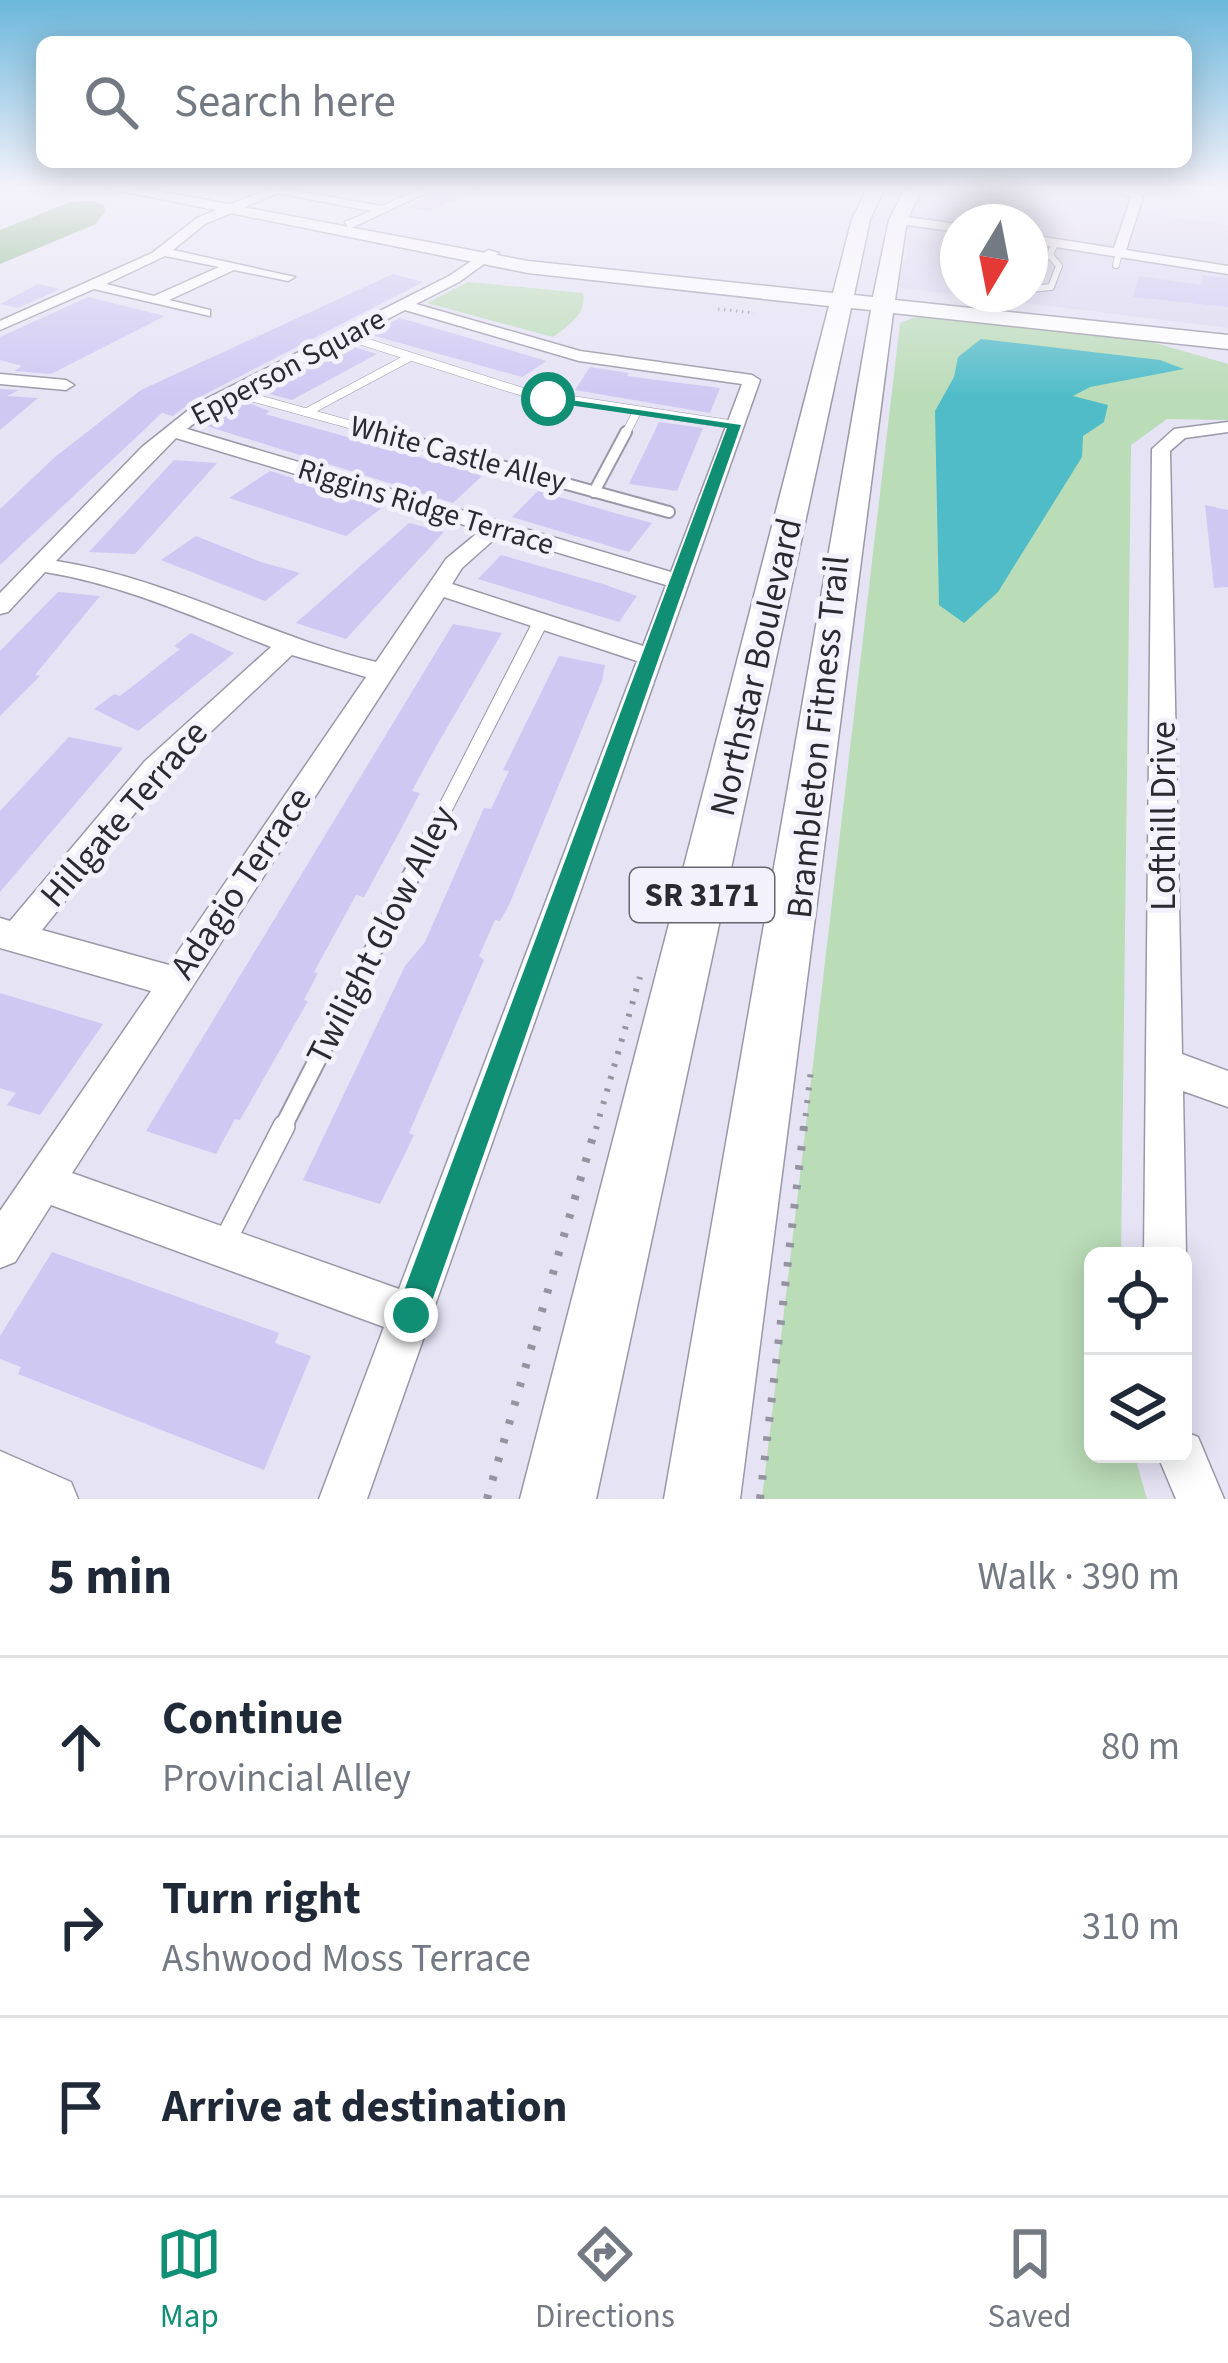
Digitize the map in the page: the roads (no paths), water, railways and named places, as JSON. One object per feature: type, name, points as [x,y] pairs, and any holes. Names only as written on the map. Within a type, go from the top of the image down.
[{"type":"main road","points":[[496,257],[1226,338]]},
{"type":"main road","name":"Northstar Boulevard","points":[[702,1499],[864,298],[862,257]]},
{"type":"main road","name":"Northstar Boulevard","points":[[558,1499],[864,298],[882,257]]},
{"type":"street","points":[[0,326],[153,257]]},
{"type":"street","points":[[189,257],[287,277]]},
{"type":"street","name":"Epperson Square","points":[[0,607],[173,431],[227,393],[403,305],[485,257]]},
{"type":"street","points":[[1104,257],[1228,270]]},
{"type":"street","points":[[157,300],[234,266]]},
{"type":"street","points":[[93,285],[205,313]]},
{"type":"street","points":[[343,1499],[752,380],[579,356],[403,305]]},
{"type":"street","points":[[0,379],[66,386]]},
{"type":"street","name":"Lofthill Drive","points":[[1165,1247],[1161,449],[1180,433],[1228,427]]},
{"type":"street","name":"Riggins Ridge Terrace","points":[[173,431],[679,582]]},
{"type":"street","name":"Adagio Terrace","points":[[0,1247],[438,587],[462,555],[494,529]]},
{"type":"street","points":[[40,565],[121,578],[289,644],[382,672]]},
{"type":"street","points":[[438,587],[651,657]]},
{"type":"street","name":"Hillgate Terrace","points":[[8,936],[155,768],[289,644]]},
{"type":"street","points":[[8,936],[175,982]]},
{"type":"street","points":[[1164,1066],[1228,1088]]},
{"type":"street","points":[[43,1182],[411,1315]]},
{"type":"street","points":[[1185,1463],[1200,1499]]},
{"type":"street","points":[[0,1475],[54,1499]]},
{"type":"lane","points":[[1048,290],[1059,266],[1056,257]]},
{"type":"lane","points":[[343,334],[526,394],[735,425]]},
{"type":"lane","points":[[307,412],[410,357]]},
{"type":"lane","name":"White Castle Alley","points":[[247,396],[670,512]]},
{"type":"lane","points":[[594,492],[637,412]]},
{"type":"lane","name":"Twilight Glow Alley","points":[[221,1249],[542,622]]},
{"type":"water","points":[[981,339],[1160,360],[1184,369],[1090,387],[1073,396],[1108,405],[1104,422],[1083,436],[1082,457],[998,592],[964,623],[939,605],[935,411],[954,377],[958,357]]}]
